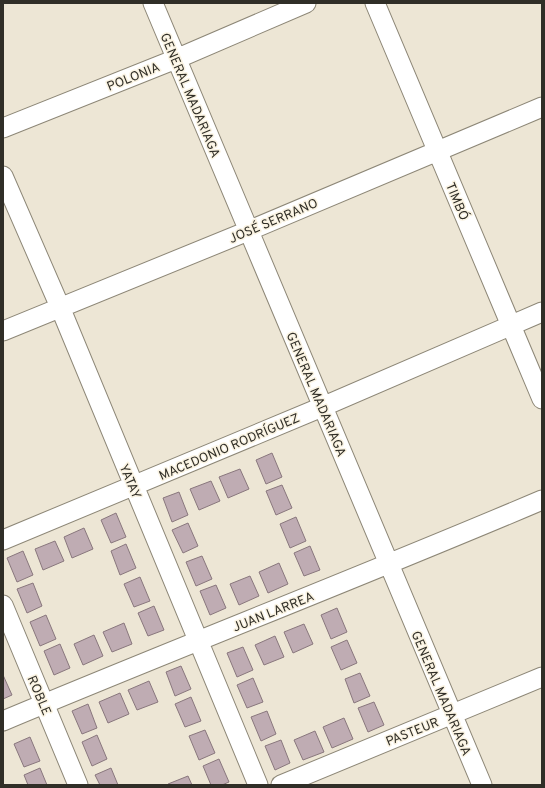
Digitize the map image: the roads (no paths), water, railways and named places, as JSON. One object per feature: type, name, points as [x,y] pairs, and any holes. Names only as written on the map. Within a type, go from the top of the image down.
[{"type":"street","name":"GENERAL MADARIAGA","points":[[153,3],[388,565],[482,785]]},
{"type":"street","name":"POLONIA","points":[[3,128],[176,59],[306,3]]},
{"type":"street","name":"TIMBÓ","points":[[375,3],[542,399]]},
{"type":"street","name":"JOSÉ SERRANO","points":[[3,331],[248,231],[542,107]]},
{"type":"street","name":"YATAY","points":[[3,176],[60,307],[133,487],[258,785]]},
{"type":"street","name":"MACEDONIO RODRÍGUEZ","points":[[3,540],[133,487],[542,312]]},
{"type":"street","name":"JUAN LARREA","points":[[3,721],[198,640],[388,565],[542,500]]},
{"type":"street","name":"ROBLE","points":[[3,605],[78,785]]},
{"type":"street","name":"PASTEUR","points":[[281,785],[542,677]]}]
